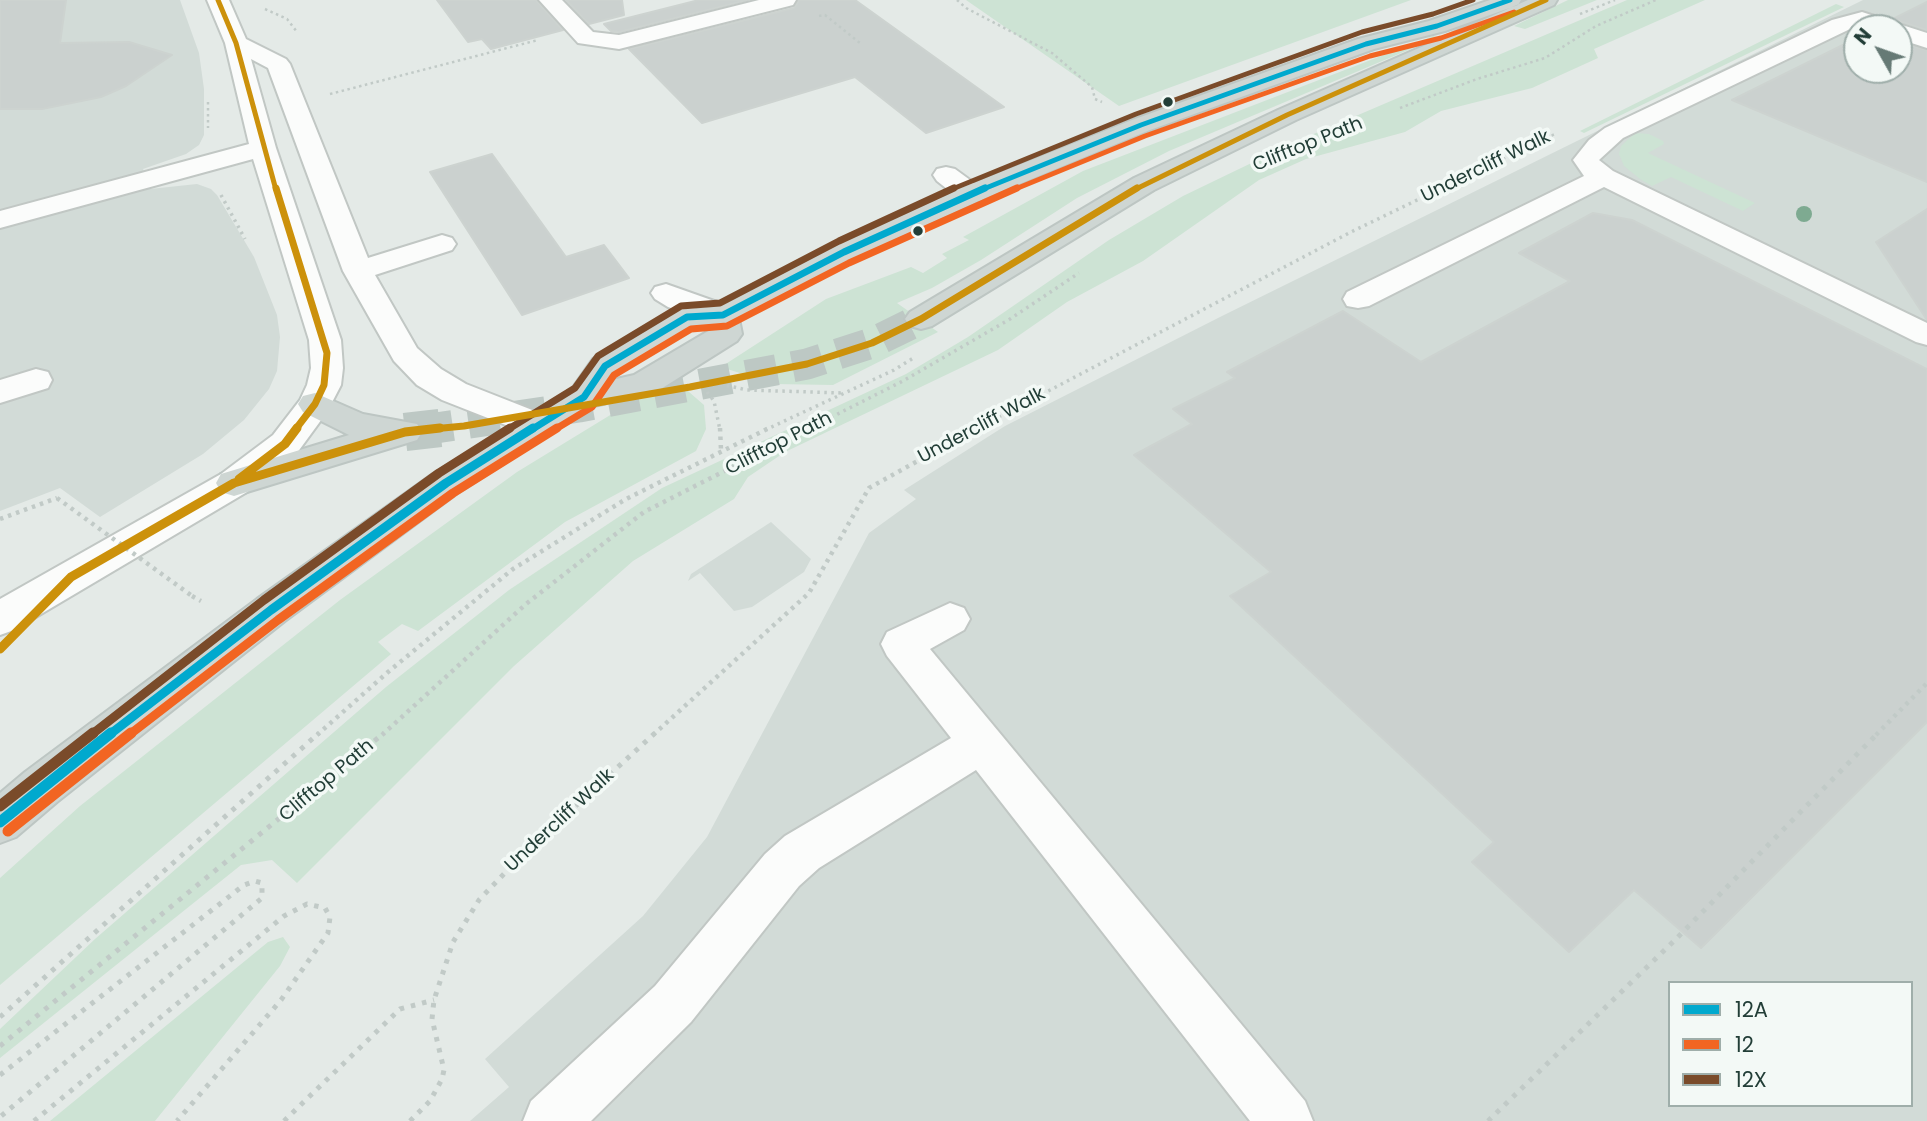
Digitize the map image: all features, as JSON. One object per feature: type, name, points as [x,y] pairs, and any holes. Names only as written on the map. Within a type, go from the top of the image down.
[{"type":"main road","points":[[1366,44],[1419,14],[1458,0]]},
{"type":"main road","points":[[0,822],[41,787],[271,610],[446,483],[584,397],[644,384],[726,334],[723,315],[844,252],[971,194],[1141,125],[1366,44],[1437,26],[1510,0]]},
{"type":"main road","points":[[921,319],[1144,184],[1287,115],[1546,0]]},
{"type":"main road","points":[[234,483],[405,432],[355,425],[315,404]]},
{"type":"street","points":[[0,619],[234,483],[285,444],[315,404],[324,385],[327,353],[263,148],[242,75],[236,43],[218,0]]},
{"type":"street","points":[[550,0],[576,31],[586,38],[619,42],[785,0]]},
{"type":"street","points":[[1843,24],[1614,134],[1598,145],[1586,160],[1592,170],[1604,177],[1927,335]]},
{"type":"street","points":[[236,43],[278,64],[358,271],[405,354],[429,377],[454,392],[538,425]]},
{"type":"street","points":[[0,220],[263,148]]},
{"type":"street","points":[[946,176],[971,194]]},
{"type":"street","points":[[1358,299],[1604,177]]},
{"type":"street","points":[[358,271],[442,244]]},
{"type":"street","points":[[666,293],[723,315]]},
{"type":"street","points":[[0,392],[36,380]]},
{"type":"street","points":[[0,649],[71,577]]},
{"type":"street","points":[[950,619],[902,644],[1285,1121]]},
{"type":"street","points":[[551,1121],[673,1004],[782,870],[802,852],[981,743]]},
{"type":"path","points":[[957,0],[966,8],[1052,54],[1092,87],[1095,99]]},
{"type":"path","points":[[1577,15],[1615,0]]},
{"type":"path","points":[[1391,111],[1477,79],[1545,58],[1595,26],[1656,0]]},
{"type":"path","points":[[330,94],[576,31]]},
{"type":"path","points":[[853,37],[860,43]]},
{"type":"path","points":[[208,101],[208,134]]},
{"type":"path","name":"Undercliff Walk","points":[[410,1121],[430,1101],[444,1070],[432,1019],[435,1000],[453,942],[478,900],[521,856],[809,593],[869,488],[1018,406],[1351,232],[1561,131]]},
{"type":"path","points":[[215,187],[247,243]]},
{"type":"path","name":"Clifftop Path","points":[[0,1046],[358,755],[526,604],[644,512],[903,380],[1010,319],[1079,272]]},
{"type":"path","points":[[0,1017],[378,680],[513,569],[626,499],[916,357]]},
{"type":"path","points":[[710,382],[747,390],[847,393]]},
{"type":"path","points":[[706,390],[714,401],[720,425],[721,451]]},
{"type":"path","points":[[0,519],[57,498],[201,601]]},
{"type":"path","points":[[90,529],[101,522]]},
{"type":"path","points":[[1488,1121],[1676,939],[1927,683]]},
{"type":"path","points":[[0,1075],[244,885],[255,881],[262,883],[262,898],[0,1117]]},
{"type":"path","points":[[34,1121],[284,916],[307,905],[325,908],[330,917],[328,933],[281,1000],[177,1121]]},
{"type":"path","points":[[284,1121],[400,1009],[435,1000]]},
{"type":"shaded area","points":[[0,0],[180,0],[199,53],[204,89],[204,135],[199,145],[186,154],[143,169],[150,189],[197,184],[211,189],[217,195],[254,257],[277,315],[280,337],[277,371],[269,389],[244,420],[203,454],[100,517],[60,488],[0,511]]},
{"type":"shaded area","points":[[1863,0],[1927,0],[1927,1121],[470,1121],[509,1087],[485,1059],[643,916],[707,837],[869,533],[916,499],[904,490],[1005,426]]},
{"type":"shaded area","points":[[771,522],[811,559],[804,572],[752,607],[734,611],[700,573],[688,581],[691,574]]},
{"type":"green space","points":[[966,0],[1411,0],[1119,106]]},
{"type":"green space","points":[[1568,0],[1597,0],[1525,29],[1514,26]]},
{"type":"green space","points":[[1627,0],[1705,0],[1594,49],[1598,58],[1532,88],[1441,111],[1405,132],[1306,159],[1259,180],[1143,261],[1067,302],[998,350],[785,452],[748,477],[734,499],[633,561],[514,666],[297,883],[272,860],[241,865],[0,1058],[0,1029],[95,939],[386,687],[509,590],[662,488],[906,374],[968,337],[1109,240],[1183,196],[1295,142]]},
{"type":"green space","points":[[1836,4],[1844,7],[1584,133],[1580,131]]},
{"type":"green space","points":[[1433,36],[1439,37],[1169,151],[1077,198],[981,260],[932,288],[897,303],[938,332],[833,385],[774,384],[721,367],[826,299],[911,267],[923,273],[947,258],[942,254],[969,240],[963,237],[1083,171]]},
{"type":"green space","points":[[1635,133],[1649,134],[1663,141],[1664,144],[1648,153],[1755,203],[1743,211],[1671,177],[1652,186],[1640,179],[1624,166],[1619,154],[1621,146]]},
{"type":"green space","points":[[661,384],[681,385],[704,405],[706,429],[696,451],[565,522],[418,631],[402,624],[378,642],[391,654],[0,985],[0,878],[80,806],[340,600],[517,472]]},
{"type":"green space","points":[[283,937],[290,947],[280,966],[155,1121],[50,1121],[268,942]]},
{"type":"building","points":[[0,0],[66,0],[60,43],[129,42],[172,55],[126,86],[101,97],[42,109],[0,109]]},
{"type":"building","points":[[437,0],[536,0],[563,30],[491,49],[482,39],[468,42]]},
{"type":"building","points":[[566,0],[622,0],[624,15],[589,24]]},
{"type":"building","points":[[699,0],[748,0],[619,32],[611,31],[604,24]]},
{"type":"building","points":[[799,0],[855,0],[1004,107],[926,133],[855,77],[702,123],[629,49],[794,8]]},
{"type":"building","points":[[1927,2],[1927,30],[1913,25],[1913,14],[1903,14]]},
{"type":"building","points":[[1843,45],[1843,84],[1913,84],[1913,46],[1927,50],[1927,182],[1732,100]]},
{"type":"building","points":[[492,154],[566,257],[604,245],[629,278],[522,315],[430,172]]},
{"type":"building","points":[[1927,209],[1927,320],[1876,242]]},
{"type":"building","points":[[1593,213],[1632,220],[1927,369],[1927,722],[1701,948],[1634,890],[1569,952],[1472,862],[1494,842],[1230,596],[1271,572],[1134,455],[1192,424],[1173,409],[1235,378],[1227,372],[1343,311],[1421,362],[1570,281],[1519,253]]},
{"type":"tunnel","points":[[422,430],[579,407],[807,364],[872,343],[921,319]]},
{"type":"tunnel","points":[[405,432],[440,428]]},
{"type":"transit line","points":[[218,0],[236,43],[263,148],[327,353],[324,385],[315,404],[285,444],[239,479]]},
{"type":"transit line","name":"12X","points":[[0,806],[264,600],[439,473],[575,388],[598,356],[681,306],[720,303],[839,241],[966,183],[1136,114],[1362,32],[1433,14],[1473,0]]},
{"type":"transit line","name":"12A","points":[[0,822],[41,787],[271,610],[446,483],[584,397],[605,366],[687,317],[723,315],[844,252],[971,194],[1141,125],[1366,44],[1437,26],[1510,0]]},
{"type":"transit line","points":[[0,649],[71,577],[234,483],[405,432],[464,426],[690,387],[807,364],[872,343],[921,319],[1144,184],[1287,115],[1546,0]]},
{"type":"transit line","name":"12","points":[[8,831],[278,620],[453,493],[592,407],[614,375],[691,329],[727,326],[849,263],[976,205],[1145,136],[1370,56],[1441,38],[1514,12]]}]
